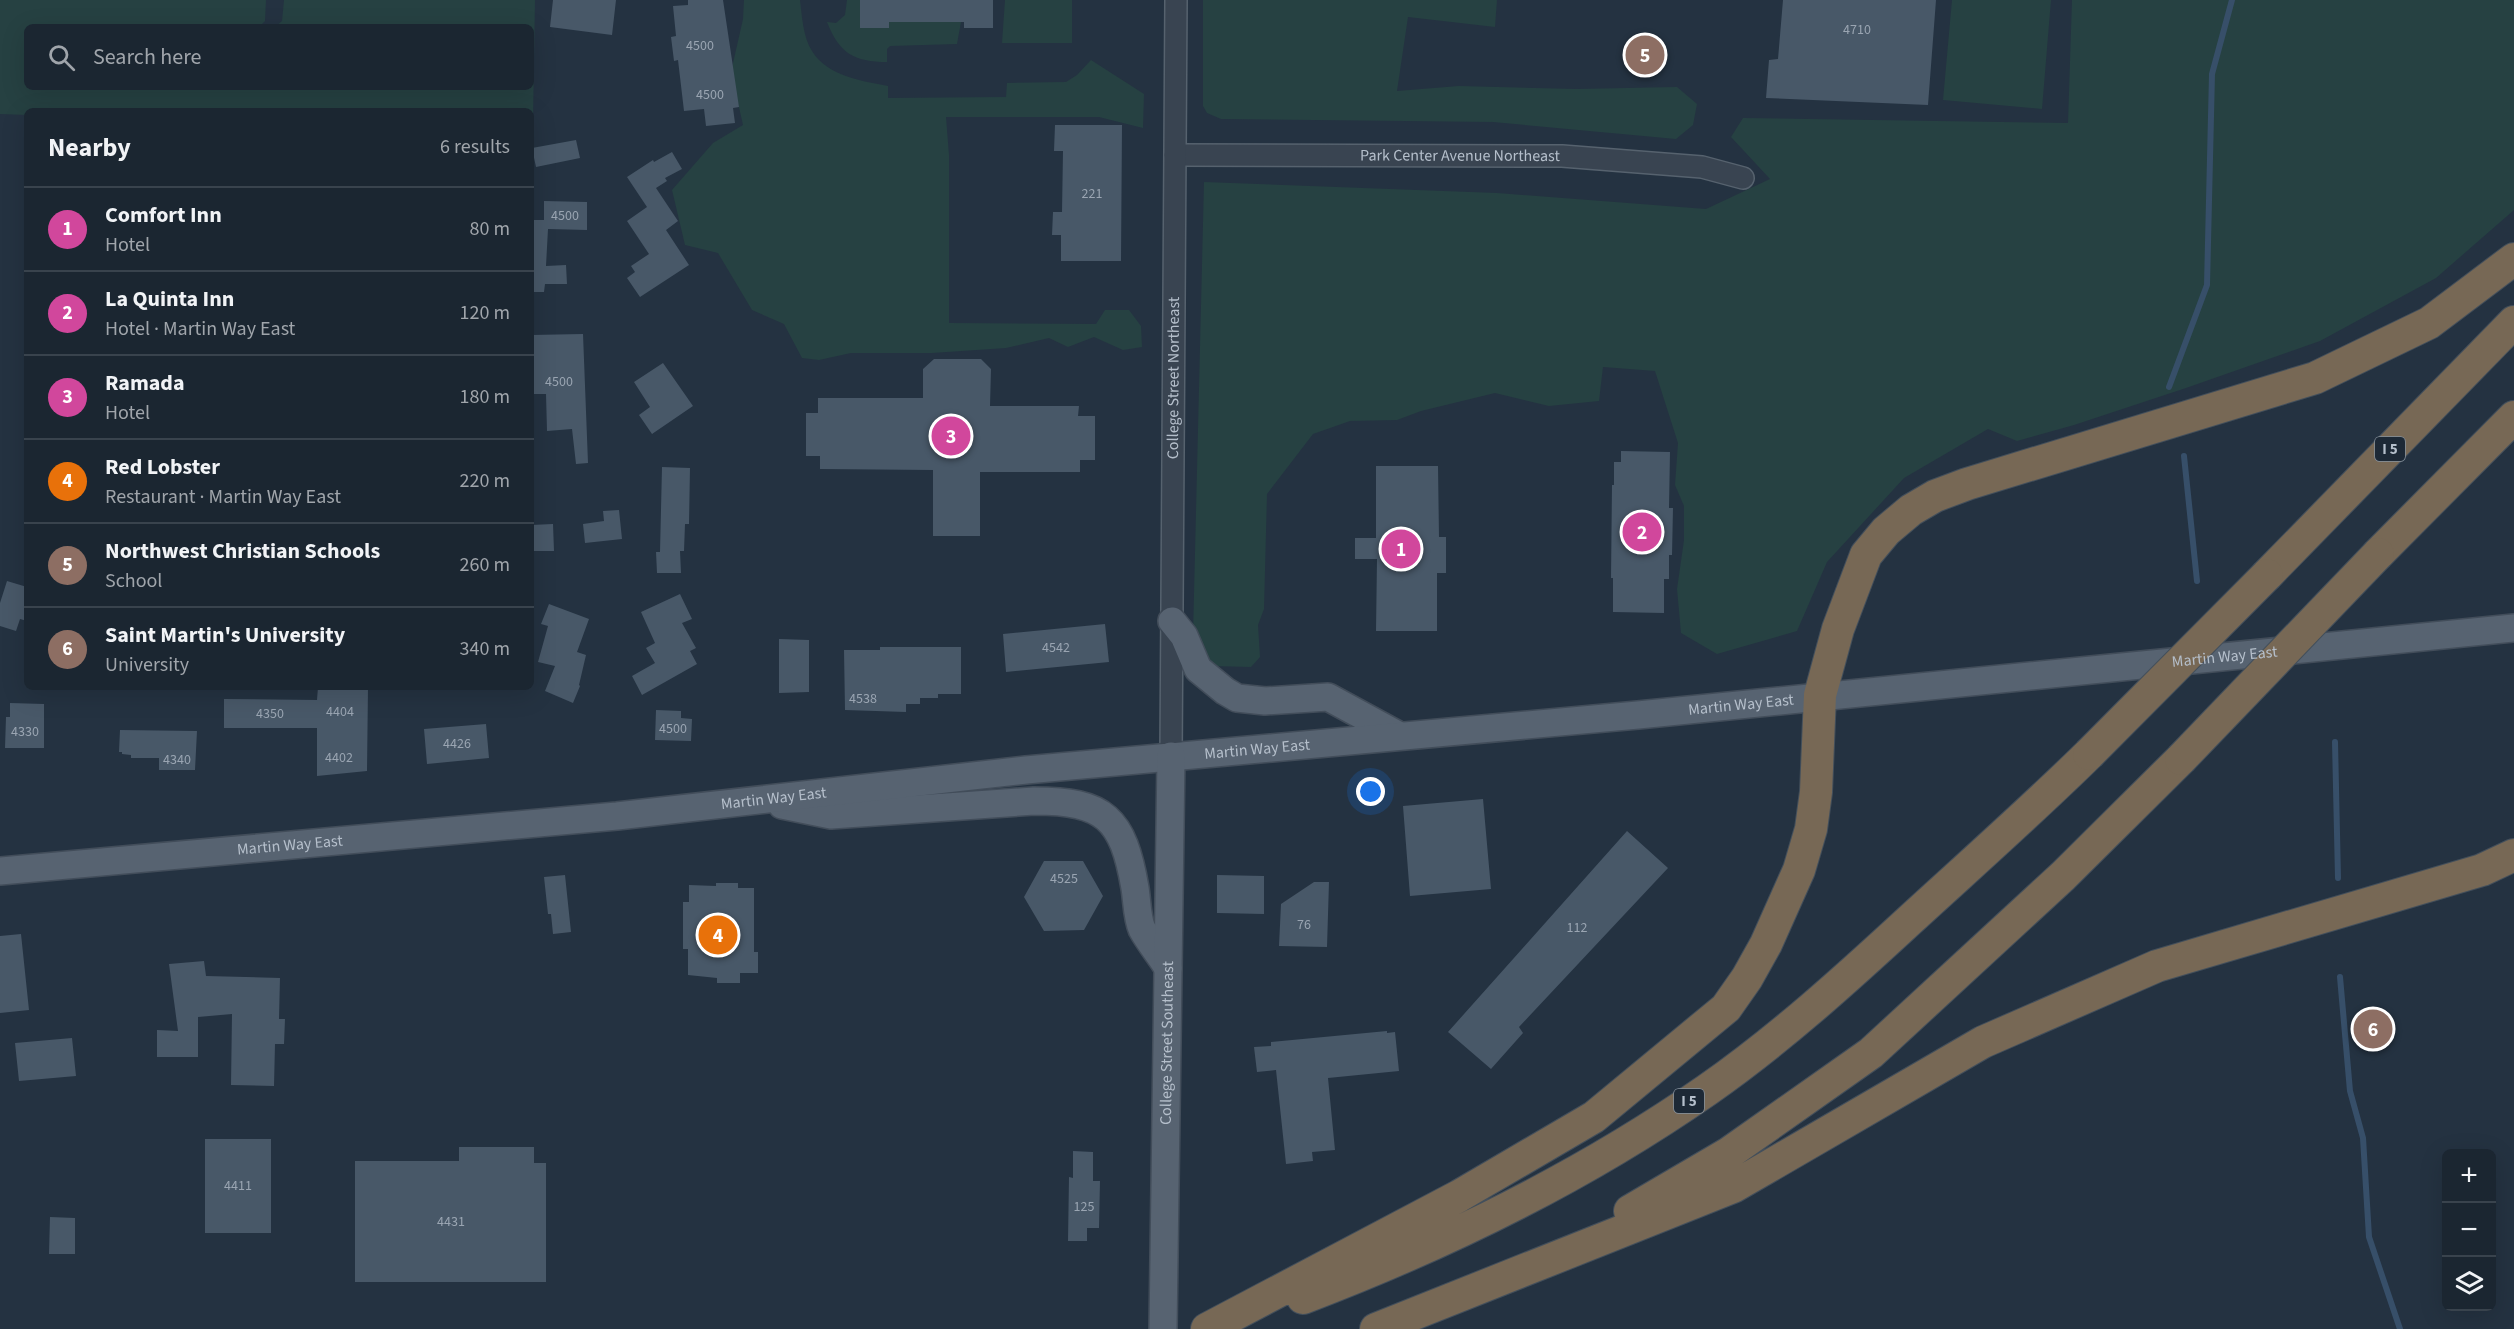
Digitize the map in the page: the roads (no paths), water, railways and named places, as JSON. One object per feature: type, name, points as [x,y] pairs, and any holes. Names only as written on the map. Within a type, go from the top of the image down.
[{"type":"highway","points":[[1207,1329],[1460,1196],[1594,1117],[1726,1008],[1747,978],[1766,944],[1798,870],[1811,829],[1816,792],[1820,695],[1838,629],[1866,555],[1886,531],[1911,510],[1935,496],[1966,484],[2315,378],[2429,323],[2514,259]]},
{"type":"highway","name":"I 5","points":[[1212,1329],[1381,1268],[1492,1218],[1594,1161],[1707,1089],[1822,1001],[2040,802],[2089,754],[2514,322]]},
{"type":"highway","points":[[1549,1259],[1729,1153],[1871,1053],[2063,876],[2181,759],[2378,554],[2514,417]]},
{"type":"highway","points":[[1376,1329],[1733,1187],[1983,1042],[2157,966],[2482,870],[2514,855]]},
{"type":"main road","points":[[1172,621],[1184,636],[1198,669],[1231,695],[1237,698],[1265,701],[1328,697],[1398,735]]},
{"type":"main road","name":"Martin Way East","points":[[0,871],[617,816],[1026,770],[1638,715],[1820,695],[2514,628]]},
{"type":"main road","name":"College Street Southeast","points":[[1163,1329],[1171,756]]},
{"type":"main road","points":[[757,801],[831,815],[1034,801],[1058,801],[1085,805],[1108,818],[1126,848],[1141,928],[1168,968]]},
{"type":"street","name":"College Street Northeast","points":[[1171,756],[1176,0]]},
{"type":"street","name":"Park Center Avenue Northeast","points":[[1174,155],[1562,156],[1702,167],[1743,178]]},
{"type":"waterway","points":[[2169,387],[2207,285],[2212,74],[2232,0]]},
{"type":"waterway","points":[[2184,456],[2197,581]]},
{"type":"waterway","points":[[2335,742],[2338,878]]},
{"type":"waterway","points":[[2340,977],[2350,1091],[2363,1138],[2369,1237],[2400,1329]]},
{"type":"place","name":"Northwest Christian Schools","points":[[1645,55]]},
{"type":"place","name":"Ramada","points":[[951,436]]},
{"type":"place","name":"La Quinta Inn","points":[[1642,532]]},
{"type":"place","name":"Comfort Inn","points":[[1401,549]]},
{"type":"place","name":"Red Lobster","points":[[718,935]]},
{"type":"place","name":"Saint Martin's University","points":[[2373,1029]]}]
